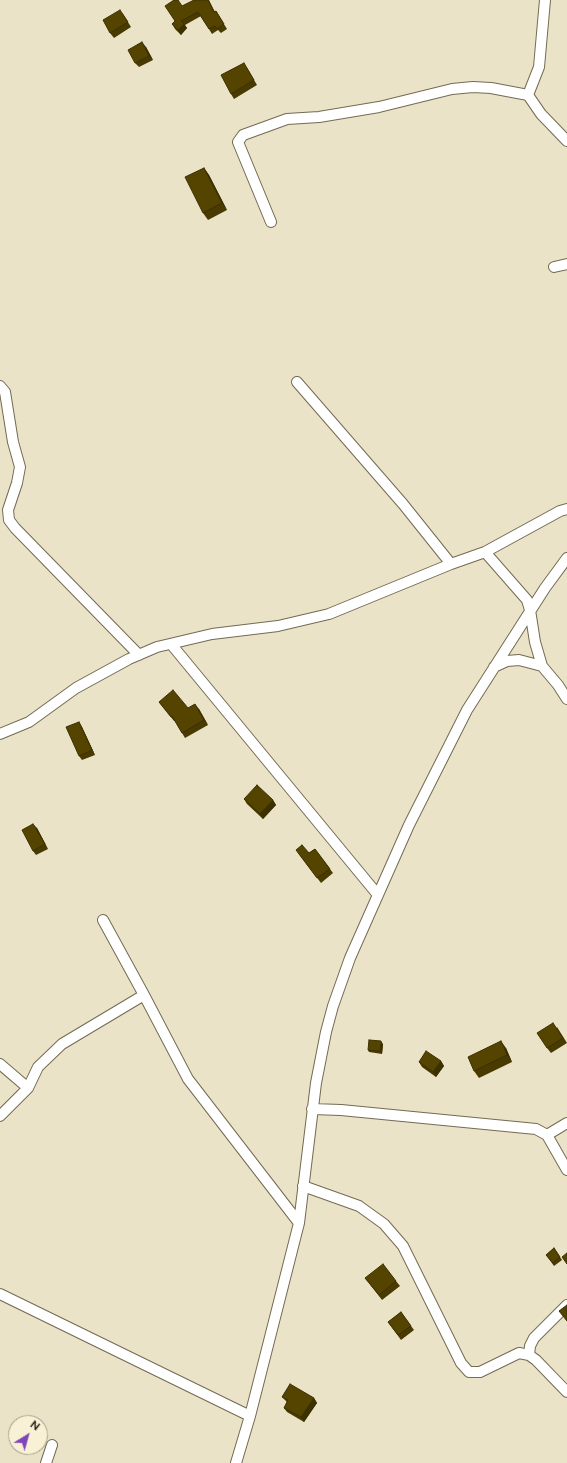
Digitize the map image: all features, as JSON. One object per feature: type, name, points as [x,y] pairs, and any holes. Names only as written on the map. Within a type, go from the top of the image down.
[{"type":"street","points":[[528,95],[539,67],[545,0]]},
{"type":"street","points":[[271,222],[238,142],[243,135],[287,119],[319,118],[378,107],[452,89],[473,87],[492,88],[528,95],[541,114],[567,141]]},
{"type":"street","points":[[554,267],[567,264]]},
{"type":"street","points":[[297,382],[403,504],[451,564]]},
{"type":"street","points":[[0,386],[5,392],[13,442],[20,467],[8,510],[9,520],[15,528],[139,655]]},
{"type":"street","points":[[0,734],[29,722],[76,688],[129,658],[157,647],[212,634],[278,626],[328,614],[451,564],[485,552],[560,511],[567,509]]},
{"type":"street","points":[[485,552],[527,600],[535,642],[542,666],[558,685],[567,699]]},
{"type":"street","points":[[236,1463],[250,1416],[299,1223],[312,1109],[332,1006],[350,958],[412,818],[468,710],[530,610],[567,558]]},
{"type":"street","points":[[171,644],[378,895]]},
{"type":"street","points":[[494,667],[507,661],[519,660],[542,666]]},
{"type":"street","points":[[102,920],[144,995],[188,1079],[299,1223]]},
{"type":"street","points":[[0,1116],[28,1088],[38,1067],[52,1052],[62,1044],[144,995]]},
{"type":"street","points":[[0,1064],[28,1088]]},
{"type":"street","points":[[312,1109],[341,1110],[536,1129],[547,1135],[567,1170]]},
{"type":"street","points":[[547,1135],[567,1123]]},
{"type":"street","points":[[303,1186],[359,1206],[384,1224],[403,1246],[461,1363],[469,1372],[480,1372],[519,1353],[529,1355],[536,1360],[567,1392]]},
{"type":"street","points":[[0,1294],[250,1416]]},
{"type":"street","points":[[529,1355],[530,1346],[534,1338],[567,1305]]},
{"type":"street","points":[[46,1463],[52,1445]]},
{"type":"building","points":[[174,0],[178,0],[182,6],[194,0],[208,0],[214,12],[216,11],[224,24],[217,29],[215,26],[209,29],[198,12],[181,21],[184,24],[178,30],[172,24],[175,21],[165,6]]},
{"type":"building","points":[[120,10],[128,22],[110,33],[103,20]]},
{"type":"building","points":[[142,42],[149,56],[135,63],[128,50]]},
{"type":"building","points":[[244,63],[254,80],[231,94],[221,75]]},
{"type":"building","points":[[204,168],[222,203],[203,213],[185,177]]},
{"type":"building","points":[[173,690],[188,708],[195,704],[204,720],[182,733],[172,716],[171,717],[159,702]]},
{"type":"building","points":[[79,722],[92,750],[79,756],[66,727]]},
{"type":"building","points":[[257,785],[273,800],[260,814],[244,799]]},
{"type":"building","points":[[33,824],[45,844],[33,851],[22,830]]},
{"type":"building","points":[[302,845],[309,853],[315,849],[330,869],[317,878],[296,850]]},
{"type":"building","points":[[553,1023],[563,1038],[547,1048],[537,1033]]},
{"type":"building","points":[[369,1040],[381,1041],[380,1051],[368,1050]]},
{"type":"building","points":[[501,1041],[507,1055],[474,1071],[468,1057]]},
{"type":"building","points":[[426,1051],[441,1061],[433,1072],[419,1062]]},
{"type":"building","points":[[554,1248],[560,1257],[553,1263],[546,1255]]},
{"type":"building","points":[[567,1253],[567,1264],[562,1257]]},
{"type":"building","points":[[383,1264],[396,1281],[379,1295],[365,1278]]},
{"type":"building","points":[[567,1305],[567,1321],[559,1311]]},
{"type":"building","points":[[401,1312],[411,1326],[398,1335],[388,1322]]},
{"type":"building","points":[[290,1384],[314,1398],[301,1417],[284,1408],[288,1400],[282,1397]]}]
